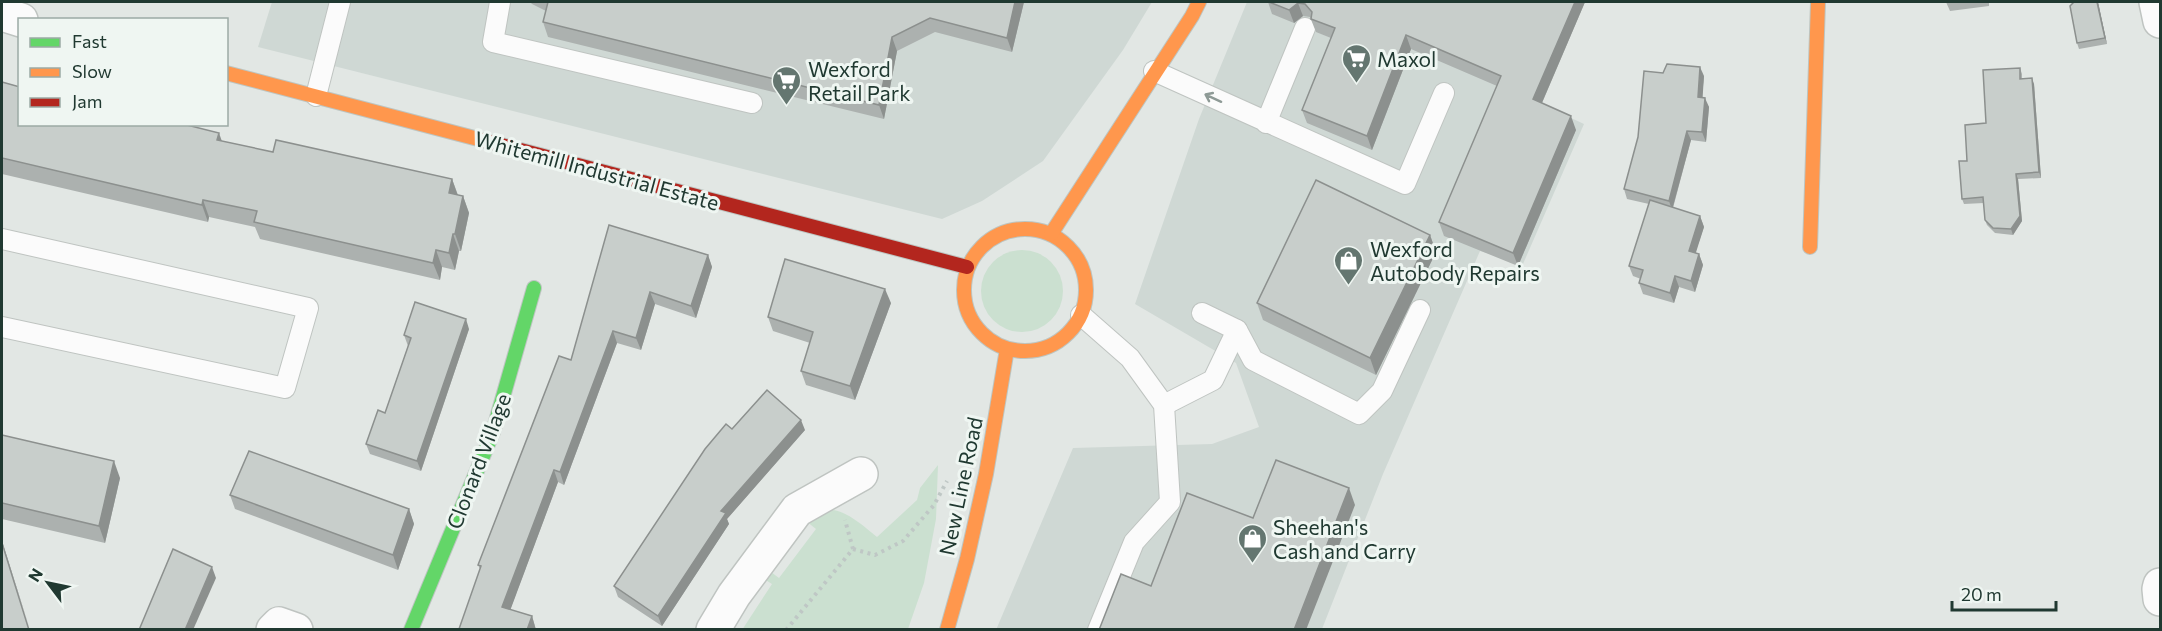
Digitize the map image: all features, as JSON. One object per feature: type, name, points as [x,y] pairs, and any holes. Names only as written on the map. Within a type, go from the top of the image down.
[{"type":"street","points":[[1051,234],[1199,2]]},
{"type":"street","points":[[1810,247],[1818,2]]},
{"type":"street","points":[[2156,2],[2160,21]]},
{"type":"street","points":[[2,14],[18,19]]},
{"type":"street","name":"Whitemill Industrial Estate","points":[[228,74],[967,267]]},
{"type":"street","points":[[1031,229],[1051,234],[1068,246],[1080,263],[1086,283],[1081,315],[1064,338],[1046,348],[1027,351],[1007,349],[989,340],[975,327],[966,309],[963,290],[967,267],[976,252],[991,238],[1011,230],[1031,229]]},
{"type":"street","name":"Clonard Village","points":[[411,630],[493,432],[534,288]]},
{"type":"street","name":"New Line Road","points":[[947,630],[967,559],[986,474],[1007,349]]},
{"type":"street","points":[[712,630],[734,595],[797,510],[849,481]]},
{"type":"street","points":[[2160,585],[2160,599]]},
{"type":"street","points":[[273,630],[279,624],[296,630]]},
{"type":"lane","points":[[316,96],[340,2]]},
{"type":"lane","points":[[500,2],[493,42],[752,103]]},
{"type":"lane","points":[[1266,123],[1305,28]]},
{"type":"lane","points":[[1154,71],[1404,184],[1444,93]]},
{"type":"lane","points":[[2,239],[308,308],[285,388],[2,327]]},
{"type":"lane","points":[[1202,313],[1236,330],[1252,360],[1359,414],[1382,391],[1420,310]]},
{"type":"lane","points":[[1081,315],[1130,358],[1164,405],[1170,502],[1134,542],[1098,630]]},
{"type":"lane","points":[[1164,405],[1213,380],[1236,330]]},
{"type":"path","points":[[853,549],[875,555],[903,541],[934,505],[950,476],[986,474]]},
{"type":"path","points":[[786,630],[853,549],[849,481]]},
{"type":"shaded area","name":"Wexford Retail Park","points":[[272,2],[1152,2],[1123,50],[1043,161],[982,201],[942,219],[258,47]]},
{"type":"shaded area","points":[[1247,2],[1585,2],[1541,104],[1584,124],[1523,264],[1480,251],[1383,474],[1322,629],[996,630],[1073,448],[1212,444],[1259,427],[1236,363],[1135,304],[1199,119]]},
{"type":"green space","points":[[1022,250],[1038,253],[1051,262],[1060,275],[1063,291],[1060,307],[1051,320],[1038,329],[1022,332],[1006,329],[993,320],[984,307],[981,291],[984,275],[993,262],[1006,253]]},
{"type":"green space","points":[[938,465],[936,519],[924,583],[908,629],[742,630],[772,584],[761,577],[767,569],[779,578],[816,529],[806,521],[818,513],[838,511],[856,520],[877,537],[917,500],[920,488]]},
{"type":"building","points":[[548,2],[1015,2],[1007,38],[930,18],[892,37],[879,105],[543,22]]},
{"type":"building","points":[[1269,2],[1575,2],[1533,99],[1571,116],[1513,253],[1439,222],[1501,76],[1406,35],[1367,136],[1302,110],[1335,28],[1311,19],[1312,12],[1305,4],[1298,3],[1289,10]]},
{"type":"building","points":[[2074,2],[2097,2],[2105,38],[2077,43],[2070,6]]},
{"type":"building","points":[[1667,64],[1700,67],[1698,97],[1705,98],[1702,132],[1687,131],[1669,201],[1624,189],[1638,137],[1644,71],[1663,73]]},
{"type":"building","points":[[2020,68],[2020,79],[2032,78],[2039,172],[2016,174],[2020,216],[2011,229],[1993,228],[1985,220],[1983,197],[1962,199],[1959,161],[1967,161],[1965,125],[1986,123],[1983,70]]},
{"type":"building","points":[[2,82],[18,86],[18,126],[191,126],[219,133],[217,140],[273,152],[276,140],[452,179],[449,193],[463,196],[449,253],[436,250],[433,263],[254,222],[257,211],[203,200],[202,205],[2,158]]},
{"type":"building","name":"Wexford Autobody Repairs","points":[[1316,180],[1430,235],[1370,358],[1257,303]]},
{"type":"building","points":[[1650,200],[1700,216],[1689,251],[1699,254],[1691,281],[1675,276],[1670,293],[1639,283],[1643,270],[1629,266]]},
{"type":"building","points":[[609,225],[708,255],[691,306],[650,292],[636,338],[613,331],[560,472],[554,470],[502,607],[532,616],[527,630],[459,629],[481,566],[478,565],[559,356],[571,360]]},
{"type":"building","points":[[785,259],[885,289],[850,386],[801,371],[813,332],[768,317]]},
{"type":"building","points":[[415,302],[466,319],[417,461],[366,444],[378,410],[385,413],[411,338],[404,335]]},
{"type":"building","points":[[767,390],[801,420],[721,511],[726,513],[658,616],[614,586],[705,449],[726,424],[732,429]]},
{"type":"building","points":[[2,435],[114,461],[99,526],[2,503]]},
{"type":"building","points":[[249,451],[409,509],[393,555],[230,495]]},
{"type":"building","name":"Sheehan's Cash and Carry","points":[[1276,460],[1349,488],[1294,630],[1099,630],[1121,574],[1151,586],[1187,493],[1253,518]]},
{"type":"building","points":[[2,543],[29,630],[2,630]]},
{"type":"building","points":[[173,549],[212,567],[185,630],[139,630]]},
{"type":"traffic: fast","points":[[411,630],[493,432],[534,288]]},
{"type":"traffic: slow","points":[[1051,234],[1199,2]]},
{"type":"traffic: slow","points":[[1810,247],[1818,2]]},
{"type":"traffic: slow","points":[[228,74],[482,140]]},
{"type":"traffic: slow","points":[[1025,229],[1048,234],[1059,239],[1068,247],[1076,256],[1081,267],[1086,290],[1081,313],[1076,324],[1068,333],[1059,341],[1048,346],[1025,351],[1002,346],[991,341],[982,333],[974,324],[969,313],[964,290],[969,267],[974,256],[982,247],[991,239],[1002,234],[1025,229]]},
{"type":"traffic: slow","points":[[947,630],[967,559],[986,474],[1007,349]]},
{"type":"traffic: jam","points":[[482,140],[967,267]]},
{"type":"place","name":"Maxol","points":[[1356,84]]},
{"type":"place","name":"Wexford Retail Park","points":[[787,106]]},
{"type":"place","name":"Wexford Autobody Repairs","points":[[1349,286]]},
{"type":"place","name":"Sheehan's Cash and Carry","points":[[1252,564]]}]
